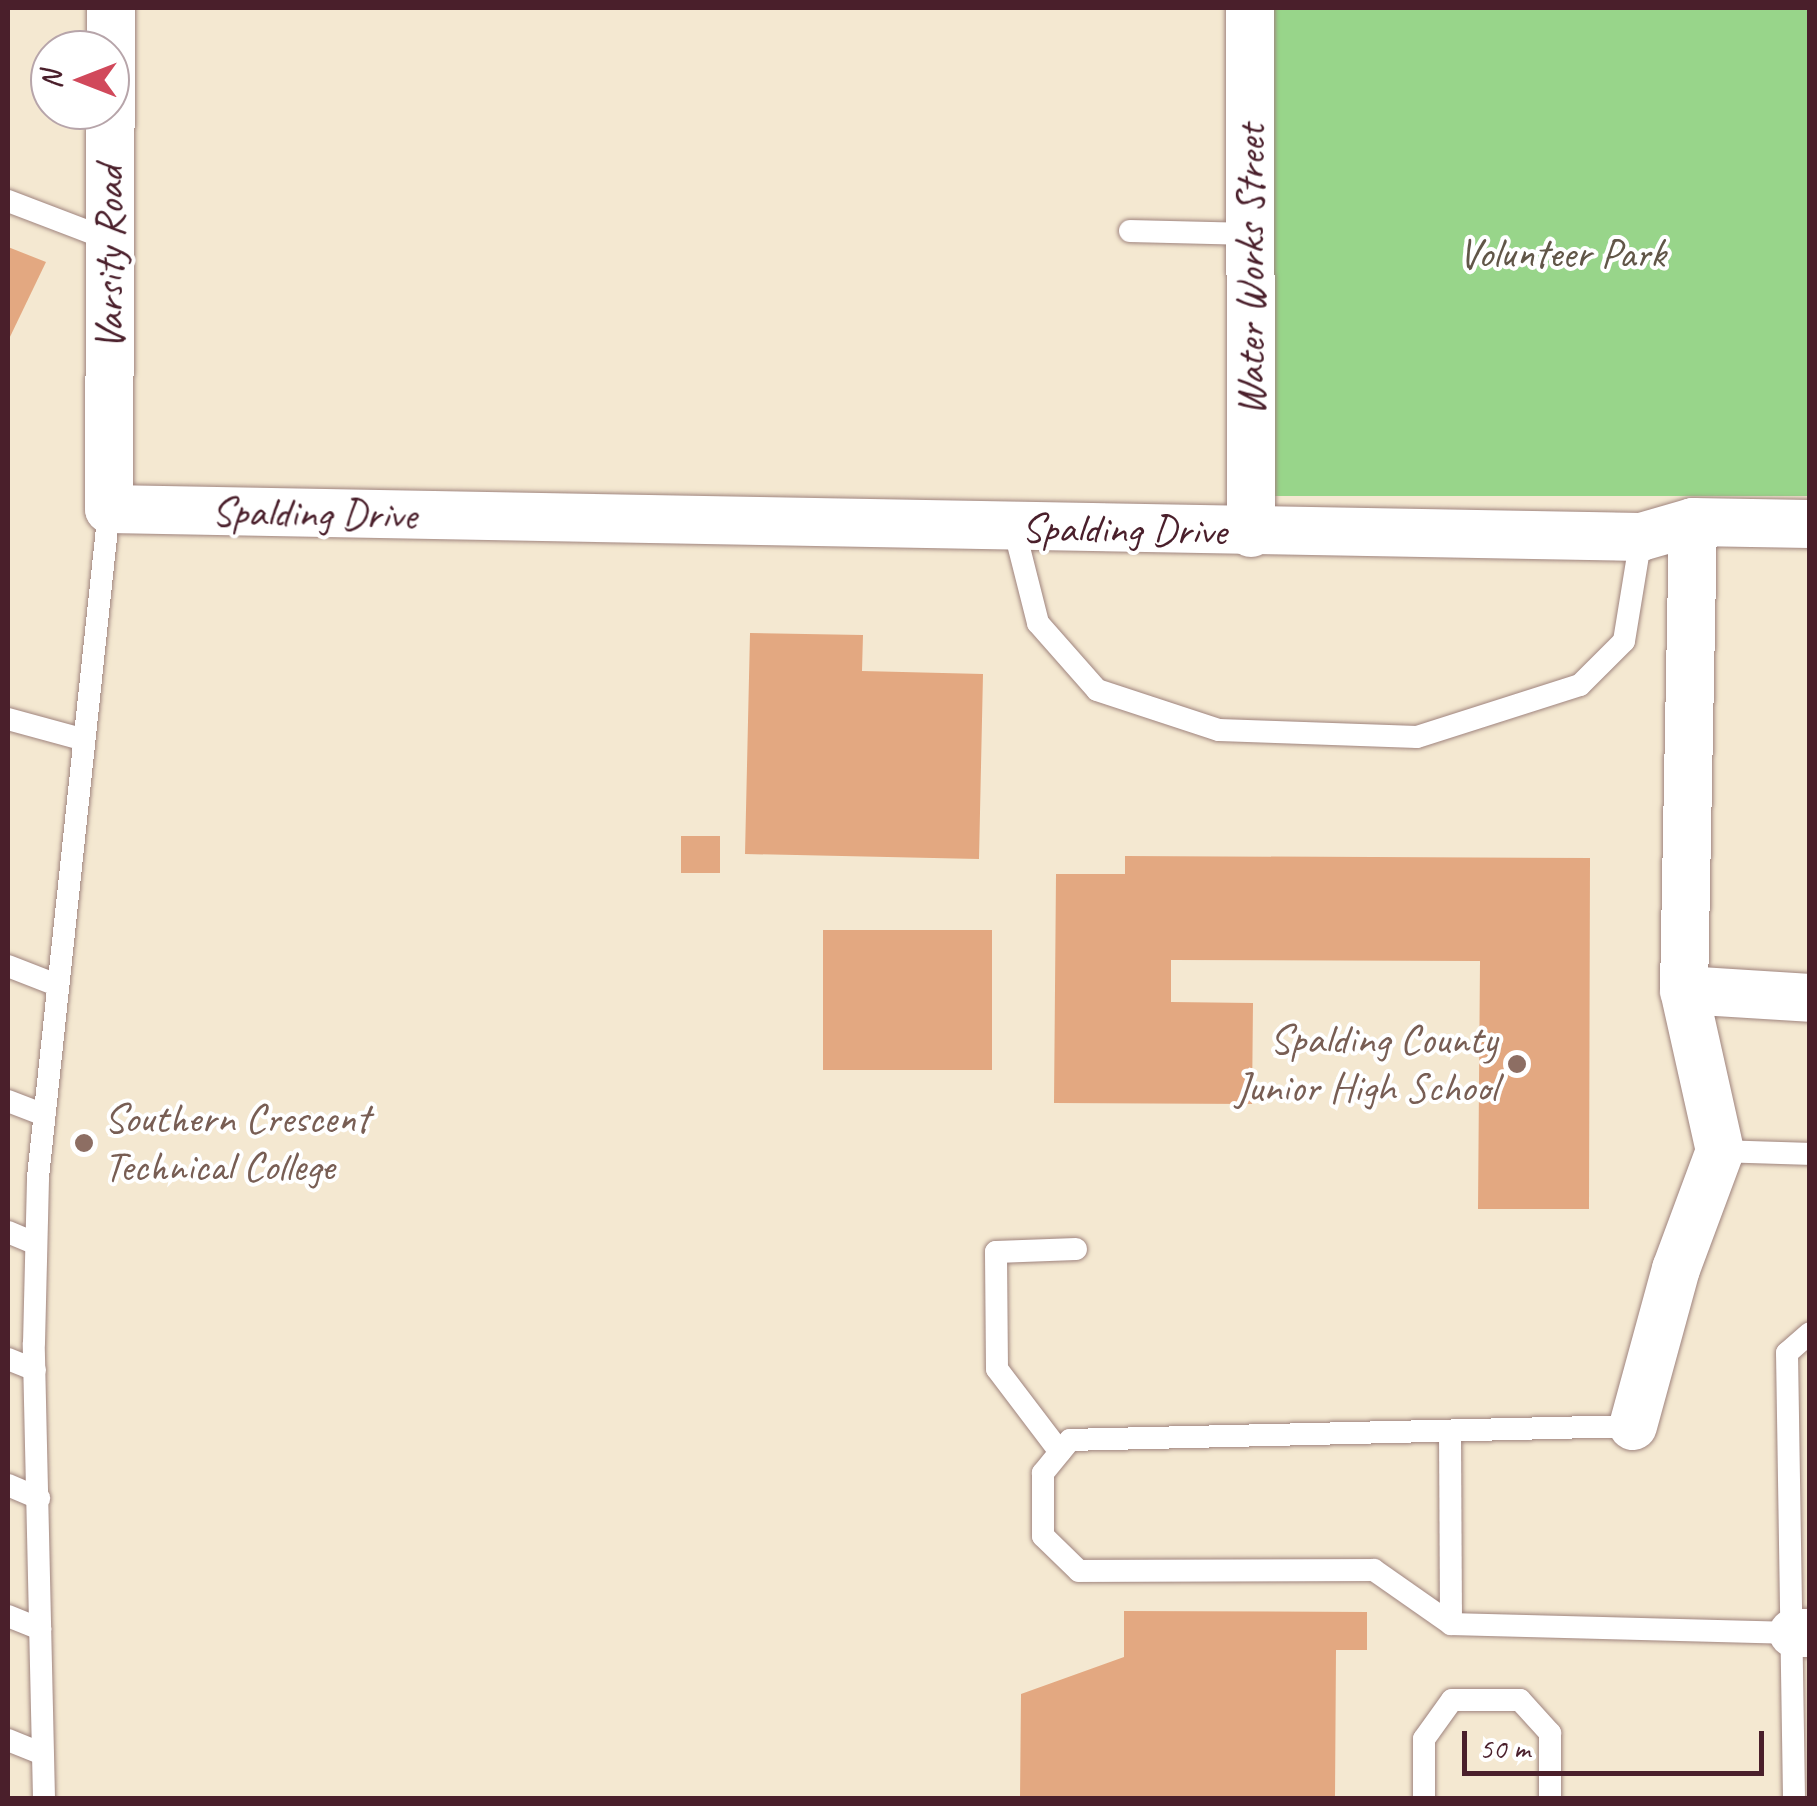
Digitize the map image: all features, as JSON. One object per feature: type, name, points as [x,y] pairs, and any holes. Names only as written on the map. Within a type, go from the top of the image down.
[{"type":"street","name":"Varsity Road","points":[[109,510],[110,8]]},
{"type":"street","name":"Water Works Street","points":[[1250,8],[1251,533]]},
{"type":"street","name":"Spalding Drive","points":[[109,510],[1640,537],[1693,522],[1810,524]]},
{"type":"street","points":[[1633,1426],[1676,1269],[1720,1152],[1684,990],[1693,522]]},
{"type":"street","points":[[1684,990],[1810,998]]},
{"type":"lane","points":[[8,200],[110,240]]},
{"type":"lane","points":[[1130,231],[1251,234]]},
{"type":"lane","points":[[44,1798],[36,1244],[56,985],[109,510]]},
{"type":"lane","points":[[1014,528],[1038,623],[1096,690],[1219,730],[1417,737],[1580,685],[1624,641],[1640,537]]},
{"type":"lane","points":[[8,718],[82,739]]},
{"type":"lane","points":[[8,966],[56,985]]},
{"type":"lane","points":[[8,1101],[44,1115]]},
{"type":"lane","points":[[1720,1152],[1810,1154]]},
{"type":"lane","points":[[8,1232],[36,1244]]},
{"type":"lane","points":[[1060,1452],[997,1369],[996,1252],[1076,1249]]},
{"type":"lane","points":[[1794,1798],[1801,1633],[1800,1448],[1787,1353],[1810,1333]]},
{"type":"lane","points":[[8,1358],[35,1370]]},
{"type":"lane","points":[[1633,1426],[1070,1440],[1043,1473],[1044,1536],[1079,1571],[1374,1570],[1451,1624],[1801,1633]]},
{"type":"lane","points":[[1450,1431],[1451,1624]]},
{"type":"lane","points":[[8,1485],[39,1498]]},
{"type":"lane","points":[[8,1616],[40,1630]]},
{"type":"lane","points":[[1424,1798],[1424,1738],[1452,1700],[1520,1700],[1550,1734],[1550,1798]]},
{"type":"lane","points":[[8,1740],[42,1754]]},
{"type":"green space","name":"Volunteer Park","points":[[1252,8],[1809,8],[1809,496],[1252,496]]},
{"type":"building","points":[[8,247],[46,262],[8,341]]},
{"type":"building","points":[[750,633],[863,635],[862,671],[983,674],[979,859],[745,854]]},
{"type":"building","points":[[681,836],[720,836],[720,873],[681,873]]},
{"type":"building","points":[[1125,856],[1590,858],[1589,1209],[1478,1209],[1480,961],[1171,960],[1171,1002],[1253,1003],[1252,1104],[1054,1103],[1056,874],[1125,874]]},
{"type":"building","points":[[823,930],[992,930],[992,1070],[823,1070]]},
{"type":"building","points":[[1124,1611],[1367,1612],[1367,1650],[1336,1650],[1335,1798],[1020,1798],[1021,1694],[1124,1657]]},
{"type":"place","name":"Spalding County Junior High School","points":[[1517,1064]]},
{"type":"place","name":"Southern Crescent Technical College","points":[[84,1143]]}]
